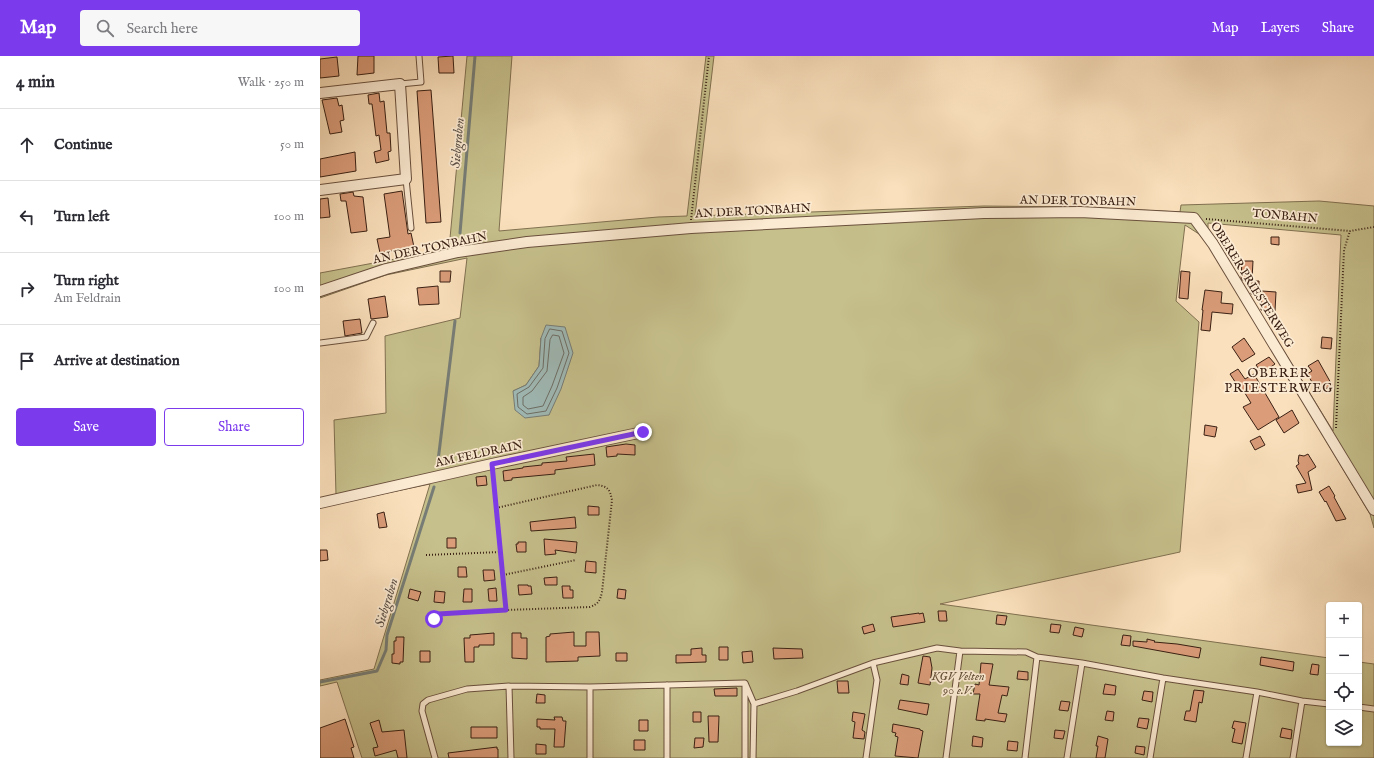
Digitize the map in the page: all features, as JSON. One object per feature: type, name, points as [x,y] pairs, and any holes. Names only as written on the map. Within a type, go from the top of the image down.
[{"type":"street","points":[[320,93],[400,84],[406,179],[320,190]]},
{"type":"street","name":"AN DER TONBAHN","points":[[320,291],[386,269],[458,252],[527,242],[690,228],[984,212],[1080,212],[1194,218]]},
{"type":"street","name":"OBERER PRIESTERWEG","points":[[1194,218],[1213,244],[1374,510]]},
{"type":"street","name":"AM FELDRAIN","points":[[320,503],[643,432]]},
{"type":"lane","points":[[400,84],[421,82],[419,56]]},
{"type":"lane","points":[[406,179],[412,228]]},
{"type":"lane","points":[[320,343],[366,337],[373,323]]},
{"type":"lane","points":[[754,704],[797,691],[873,663],[937,648],[1026,652],[1037,657],[1082,663],[1163,678],[1326,704]]},
{"type":"lane","points":[[946,758],[960,650]]},
{"type":"lane","points":[[1025,758],[1037,657]]},
{"type":"lane","points":[[866,758],[877,680],[873,663]]},
{"type":"lane","points":[[1068,758],[1082,663]]},
{"type":"lane","points":[[1150,758],[1163,678]]},
{"type":"lane","points":[[745,683],[754,704],[753,758]]},
{"type":"lane","points":[[436,758],[422,712],[423,704],[428,700],[468,688],[510,686],[590,687],[745,683]]},
{"type":"lane","points":[[745,683],[745,758]]},
{"type":"lane","points":[[667,685],[667,758]]},
{"type":"lane","points":[[510,686],[511,758]]},
{"type":"lane","points":[[590,687],[590,758]]},
{"type":"lane","points":[[1246,758],[1257,692]]},
{"type":"lane","points":[[1293,758],[1302,701]]},
{"type":"lane","points":[[1362,707],[1374,709]]},
{"type":"path","points":[[690,228],[709,56]]},
{"type":"path","name":"TONBAHN","points":[[1194,218],[1350,231],[1374,227]]},
{"type":"path","points":[[1336,447],[1344,250],[1350,231]]},
{"type":"path","points":[[492,464],[506,610]]},
{"type":"path","points":[[429,625],[438,614],[506,610],[590,608],[597,605],[600,600],[612,500],[611,491],[606,486],[597,485],[496,508]]},
{"type":"path","points":[[426,555],[500,552]]},
{"type":"path","points":[[503,575],[576,560]]},
{"type":"green space","name":"KGV Velten 90 e.V.","points":[[467,56],[512,56],[499,231],[658,217],[687,216],[706,56],[714,56],[695,216],[984,206],[1080,207],[1180,212],[1181,205],[1319,201],[1374,206],[1374,528],[1370,514],[1209,246],[1199,234],[1185,225],[1176,301],[1199,322],[1180,552],[940,604],[1326,658],[1326,746],[1362,746],[1362,662],[1374,664],[1374,758],[362,758],[337,682],[320,686],[320,680],[374,669],[430,484],[320,507],[320,498],[336,495],[334,420],[386,413],[385,336],[460,318],[467,258],[386,275],[320,298],[320,273],[449,249]],"holes":[[[1208,223],[1341,235],[1333,431],[1208,228]],[[541,338],[549,415],[513,391],[526,385],[539,366]]]},
{"type":"water","points":[[546,325],[565,327],[573,353],[561,389],[549,415],[525,418],[515,410],[513,391],[526,385],[539,366],[541,338]]},
{"type":"building","points":[[358,56],[374,56],[374,73],[357,75]]},
{"type":"building","points":[[453,56],[454,73],[439,73],[438,57]]},
{"type":"building","points":[[337,57],[339,76],[320,78],[320,59]]},
{"type":"building","points":[[431,90],[441,222],[426,223],[417,91]]},
{"type":"building","points":[[379,93],[380,102],[384,101],[387,133],[390,133],[391,151],[388,152],[389,160],[376,163],[374,152],[381,150],[379,135],[376,136],[372,104],[369,104],[368,95]]},
{"type":"building","points":[[337,98],[339,106],[342,105],[344,120],[340,121],[342,132],[330,134],[322,100]]},
{"type":"building","points":[[355,152],[356,171],[320,177],[320,159]]},
{"type":"building","points":[[402,191],[408,234],[411,233],[414,247],[380,253],[377,239],[390,237],[384,194]]},
{"type":"building","points":[[353,192],[354,196],[363,197],[367,231],[351,233],[346,201],[341,201],[340,194]]},
{"type":"building","points":[[328,198],[330,217],[320,218],[320,199]]},
{"type":"building","points":[[1271,237],[1279,237],[1279,245],[1271,244]]},
{"type":"building","points":[[1242,261],[1253,261],[1252,280],[1242,280]]},
{"type":"building","points":[[440,271],[451,271],[450,282],[440,282]]},
{"type":"building","points":[[1181,271],[1190,272],[1188,299],[1179,298]]},
{"type":"building","points":[[1252,281],[1259,281],[1259,294],[1251,294]]},
{"type":"building","points":[[438,286],[439,304],[419,305],[417,288]]},
{"type":"building","points":[[1205,290],[1222,292],[1221,303],[1233,304],[1232,314],[1212,312],[1210,331],[1201,330]]},
{"type":"building","points":[[1262,291],[1276,292],[1275,311],[1261,310]]},
{"type":"building","points":[[385,296],[388,317],[371,319],[368,299]]},
{"type":"building","points":[[360,319],[362,333],[345,336],[343,321]]},
{"type":"building","points":[[1322,337],[1332,338],[1331,349],[1321,348]]},
{"type":"building","points":[[1244,338],[1255,354],[1242,362],[1232,347]]},
{"type":"building","points":[[1269,357],[1275,364],[1262,373],[1256,365]]},
{"type":"building","points":[[1318,360],[1332,385],[1319,393],[1307,374],[1312,371],[1308,366]]},
{"type":"building","points":[[1238,369],[1245,379],[1254,374],[1279,417],[1258,430],[1243,407],[1251,403],[1230,374]]},
{"type":"building","points":[[1292,410],[1299,423],[1284,433],[1276,420]]},
{"type":"building","points":[[1205,425],[1217,427],[1215,437],[1204,435]]},
{"type":"building","points":[[1260,436],[1265,445],[1255,450],[1250,441]]},
{"type":"building","points":[[626,444],[635,445],[635,455],[617,454],[617,456],[607,457],[606,447]]},
{"type":"building","points":[[594,454],[595,465],[555,470],[555,474],[512,478],[512,480],[504,481],[503,471],[542,465],[542,463],[567,461],[566,457]]},
{"type":"building","points":[[1308,454],[1316,467],[1308,472],[1312,490],[1298,493],[1296,485],[1306,483],[1296,466],[1299,464],[1299,455],[1304,456]]},
{"type":"building","points":[[486,476],[487,485],[477,486],[476,477]]},
{"type":"building","points":[[1329,486],[1346,519],[1336,521],[1326,501],[1325,502],[1319,492]]},
{"type":"building","points":[[588,506],[599,507],[599,515],[588,515]]},
{"type":"building","points":[[384,512],[387,527],[379,528],[377,514]]},
{"type":"building","points":[[575,517],[576,528],[531,531],[530,522]]},
{"type":"building","points":[[447,538],[456,538],[456,548],[447,548]]},
{"type":"building","points":[[544,539],[577,542],[576,553],[555,550],[556,554],[545,555]]},
{"type":"building","points":[[518,542],[526,542],[526,552],[517,552],[516,544],[518,544]]},
{"type":"building","points":[[320,550],[327,550],[328,560],[320,561]]},
{"type":"building","points":[[586,561],[596,562],[596,573],[585,572]]},
{"type":"building","points":[[458,567],[466,567],[467,577],[458,577]]},
{"type":"building","points":[[483,570],[494,570],[495,580],[484,581]]},
{"type":"building","points":[[557,577],[557,585],[545,585],[544,578]]},
{"type":"building","points":[[518,585],[531,586],[532,594],[519,595]]},
{"type":"building","points":[[562,586],[570,586],[570,590],[573,590],[573,598],[563,598]]},
{"type":"building","points":[[496,588],[497,601],[489,601],[488,589]]},
{"type":"building","points":[[410,589],[421,592],[418,601],[408,598]]},
{"type":"building","points":[[464,589],[472,589],[472,602],[463,602]]},
{"type":"building","points":[[618,589],[626,590],[625,599],[617,598]]},
{"type":"building","points":[[435,591],[445,592],[444,603],[434,602]]},
{"type":"building","points":[[938,611],[946,611],[947,621],[939,621]]},
{"type":"building","points":[[923,613],[925,622],[893,627],[891,617]]},
{"type":"building","points":[[997,615],[1007,616],[1005,625],[996,624]]},
{"type":"building","points":[[873,624],[875,631],[864,634],[862,627]]},
{"type":"building","points":[[1051,624],[1061,625],[1059,633],[1050,632]]},
{"type":"building","points":[[1075,627],[1084,629],[1082,637],[1073,635]]},
{"type":"building","points":[[574,632],[574,646],[586,646],[586,632],[599,632],[600,656],[578,657],[578,661],[546,662],[546,637],[550,636],[550,634]]},
{"type":"building","points":[[494,633],[494,645],[479,645],[479,647],[474,647],[474,662],[465,662],[464,638],[470,638],[470,635]]},
{"type":"building","points":[[512,633],[521,633],[521,638],[527,638],[527,659],[512,658]]},
{"type":"building","points":[[1123,635],[1131,636],[1130,646],[1121,645]]},
{"type":"building","points":[[396,637],[404,637],[403,662],[400,662],[400,664],[392,663],[394,641],[396,641]]},
{"type":"building","points":[[1147,639],[1155,641],[1154,642],[1201,648],[1199,658],[1133,646],[1133,641],[1147,642]]},
{"type":"building","points":[[719,647],[728,647],[728,660],[719,660]]},
{"type":"building","points":[[702,648],[702,655],[706,655],[706,662],[676,663],[676,655],[691,655],[691,649]]},
{"type":"building","points":[[773,648],[802,649],[803,658],[774,659]]},
{"type":"building","points":[[420,651],[430,651],[430,662],[420,662]]},
{"type":"building","points":[[752,651],[753,662],[743,663],[742,652]]},
{"type":"building","points":[[616,653],[627,653],[627,661],[616,661]]},
{"type":"building","points":[[923,656],[930,657],[932,668],[930,685],[918,683]]},
{"type":"building","points":[[1261,657],[1294,662],[1293,671],[1260,665]]},
{"type":"building","points":[[981,663],[993,664],[989,685],[1009,687],[1007,696],[1002,695],[998,713],[1007,714],[1005,722],[985,719],[985,721],[976,720],[980,694],[973,694],[975,684],[979,685]]},
{"type":"building","points":[[1312,664],[1319,665],[1318,675],[1310,674]]},
{"type":"building","points":[[1018,671],[1028,672],[1028,680],[1017,679]]},
{"type":"building","points":[[902,674],[909,676],[908,685],[900,684]]},
{"type":"building","points":[[837,681],[848,681],[849,693],[838,693]]},
{"type":"building","points":[[1105,684],[1116,686],[1115,695],[1103,694]]},
{"type":"building","points":[[737,688],[737,696],[715,696],[714,689]]},
{"type":"building","points":[[1194,690],[1204,691],[1202,703],[1199,702],[1196,722],[1184,720],[1186,711],[1190,711]]},
{"type":"building","points":[[1144,691],[1153,692],[1152,702],[1142,700]]},
{"type":"building","points":[[537,694],[545,695],[545,703],[536,703]]},
{"type":"building","points":[[900,700],[929,704],[927,715],[898,709]]},
{"type":"building","points":[[1061,701],[1070,702],[1068,711],[1059,710]]},
{"type":"building","points":[[1107,711],[1114,712],[1113,721],[1105,720]]},
{"type":"building","points":[[693,712],[701,712],[701,722],[693,722]]},
{"type":"building","points":[[853,712],[865,714],[862,730],[865,732],[864,739],[853,738],[855,722],[852,721]]},
{"type":"building","points":[[708,716],[719,716],[718,742],[709,742]]},
{"type":"building","points":[[554,717],[562,717],[563,721],[566,721],[564,747],[554,747],[555,729],[540,729],[540,727],[537,727],[537,719],[555,720]]},
{"type":"building","points":[[1139,718],[1149,719],[1147,729],[1137,727]]},
{"type":"building","points":[[345,719],[354,747],[351,748],[354,758],[320,758],[320,728]]},
{"type":"building","points":[[379,720],[382,732],[404,730],[407,758],[398,758],[396,750],[375,756],[373,748],[378,747],[370,723]]},
{"type":"building","points":[[639,720],[648,720],[648,731],[639,731]]},
{"type":"building","points":[[1234,721],[1246,723],[1242,744],[1232,742],[1235,729],[1232,728]]},
{"type":"building","points":[[893,724],[920,729],[923,731],[918,758],[895,756],[898,737],[895,736],[896,733],[892,732]]},
{"type":"building","points":[[471,727],[497,727],[497,738],[471,738]]},
{"type":"building","points":[[1282,728],[1292,730],[1291,739],[1280,737]]},
{"type":"building","points":[[1055,730],[1065,731],[1063,739],[1054,738]]},
{"type":"building","points":[[973,736],[983,738],[982,747],[972,746]]},
{"type":"building","points":[[1098,736],[1108,739],[1105,758],[1096,758]]},
{"type":"building","points":[[695,738],[704,738],[703,747],[694,748]]},
{"type":"building","points":[[634,740],[645,740],[645,750],[634,750]]},
{"type":"building","points":[[1008,741],[1018,742],[1017,751],[1007,750]]},
{"type":"building","points":[[536,744],[546,745],[546,754],[536,754]]},
{"type":"building","points":[[1136,746],[1145,747],[1144,755],[1135,753]]},
{"type":"building","points":[[497,747],[498,758],[449,758],[448,753]]},
{"type":"waterway","name":"Siebgraben","points":[[460,233],[475,56]]},
{"type":"waterway","name":"Siebgraben","points":[[438,461],[455,321]]},
{"type":"waterway","name":"Siebgraben","points":[[320,682],[377,671],[386,650],[387,635],[434,487]]},
{"type":"district","name":"OBERER PRIESTERWEG","points":[[1279,380]]},
{"type":"route","points":[[434,619],[438,614],[506,610],[492,464],[643,432]]}]
